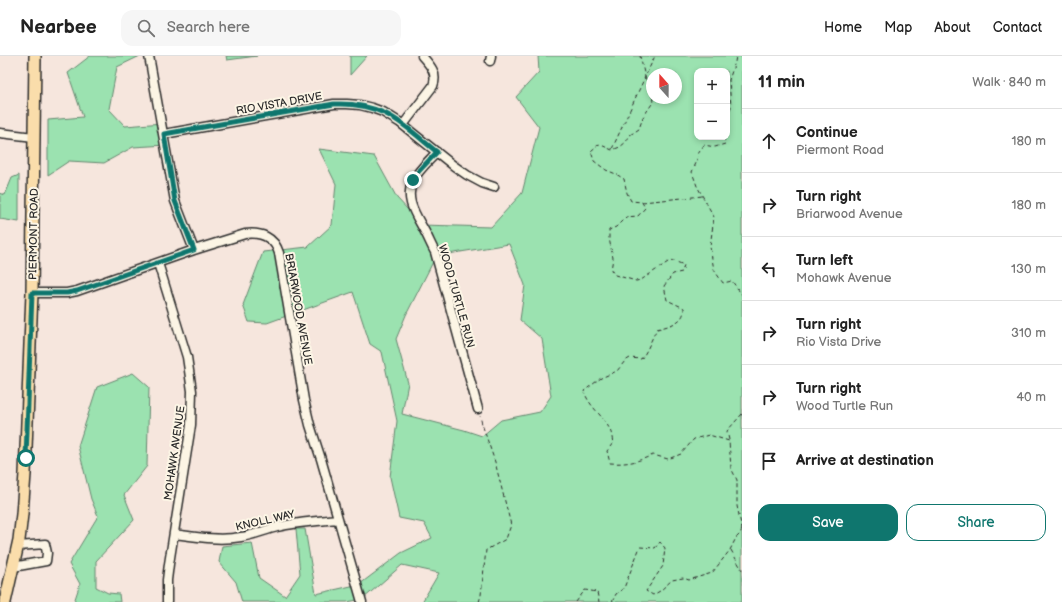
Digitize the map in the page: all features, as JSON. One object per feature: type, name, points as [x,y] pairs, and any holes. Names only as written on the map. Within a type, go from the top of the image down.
[{"type":"main road","name":"PIERMONT ROAD","points":[[5,602],[18,546],[24,485],[32,293],[35,56]]},
{"type":"street","points":[[149,56],[175,201],[194,250]]},
{"type":"street","points":[[403,125],[435,82],[434,71],[422,56]]},
{"type":"street","name":"RIO VISTA DRIVE","points":[[164,134],[334,104],[360,105],[378,110],[393,117],[468,175],[482,183],[494,186]]},
{"type":"street","points":[[0,133],[34,137]]},
{"type":"street","name":"WOOD TURTLE RUN","points":[[437,152],[416,174],[413,180],[410,201],[412,209],[435,252],[478,409]]},
{"type":"street","name":"BRIARWOOD AVENUE","points":[[32,293],[67,293],[77,291],[194,250],[245,234],[260,234],[266,236],[275,244],[279,253],[304,400],[310,425],[362,602]]},
{"type":"street","name":"MOHAWK AVENUE","points":[[158,263],[187,357],[192,391],[190,426],[174,534],[168,564],[167,602]]},
{"type":"street","name":"KNOLL WAY","points":[[174,534],[214,539],[241,538],[292,524],[338,519]]},
{"type":"street","points":[[13,567],[46,560],[47,553],[45,544],[18,546]]},
{"type":"path","points":[[640,56],[645,77]]},
{"type":"path","points":[[612,150],[655,56]]},
{"type":"path","points":[[730,111],[732,107],[729,80],[736,56]]},
{"type":"path","points":[[652,104],[643,117],[639,129],[630,135],[626,142],[620,147],[612,150],[599,144],[591,151],[594,161],[606,170],[624,179],[627,193],[631,201],[642,202],[703,196]]},
{"type":"path","points":[[724,140],[725,144],[715,146],[704,145],[698,154],[697,161],[692,172],[714,217],[710,247],[714,270],[723,283],[732,281],[742,295]]},
{"type":"path","points":[[642,202],[645,208],[638,216],[626,217],[616,227],[609,230],[613,258],[611,270],[615,275],[636,281],[641,280],[668,262],[674,261],[684,265],[682,272],[672,274],[664,286],[667,300],[684,308],[684,313],[678,322],[657,329],[646,353],[641,359],[630,358],[625,361],[617,372],[601,378],[584,391],[593,408],[611,432],[613,443],[607,451],[610,463],[625,464],[653,455],[668,459],[681,454],[694,439],[709,435],[729,441]]},
{"type":"path","points":[[478,409],[495,462],[511,525],[506,539],[486,550],[482,595],[479,602]]},
{"type":"path","points":[[612,602],[616,594],[624,588],[640,547],[655,548],[660,542],[665,548],[663,566],[646,591],[653,595],[672,580],[683,578],[689,580],[712,573],[730,550],[742,529],[737,506],[737,480],[731,468],[727,431],[742,414]]},
{"type":"path","points":[[730,550],[742,570]]},
{"type":"path","points":[[576,602],[585,590],[596,592],[599,602]]},
{"type":"green space","points":[[90,56],[140,56],[117,67],[109,109],[125,126],[163,123],[167,145],[133,147],[104,163],[69,161],[48,175],[48,120],[83,117],[68,73]]},
{"type":"green space","points":[[226,56],[257,56],[227,60]]},
{"type":"green space","points":[[350,56],[367,56],[350,75]]},
{"type":"green space","points":[[538,56],[742,56],[742,602],[422,602],[439,573],[402,565],[363,599],[347,602],[242,602],[236,582],[219,562],[222,546],[252,543],[259,578],[285,596],[300,574],[296,529],[305,529],[316,594],[360,584],[401,553],[432,538],[424,523],[399,518],[390,477],[397,421],[382,352],[370,344],[353,292],[267,323],[249,322],[243,305],[263,252],[308,247],[332,225],[336,184],[319,149],[374,156],[397,198],[422,225],[491,227],[522,193],[539,127],[516,97],[539,72]],"holes":[[[509,244],[525,285],[520,320],[542,339],[551,396],[540,412],[501,420],[482,436],[402,414],[408,383],[396,339],[406,315],[436,256]]]},
{"type":"green space","points":[[19,175],[19,222],[0,219],[0,193],[5,195],[12,178]]},
{"type":"green space","points":[[133,373],[149,387],[147,466],[124,495],[134,520],[96,561],[96,587],[108,593],[119,594],[120,602],[74,602],[80,584],[69,564],[98,516],[91,499],[78,446],[97,387]]},
{"type":"route","points":[[26,458],[32,293],[67,293],[77,291],[194,250],[175,201],[164,134],[334,104],[360,105],[372,108],[393,117],[437,152],[416,174],[413,180]]}]
